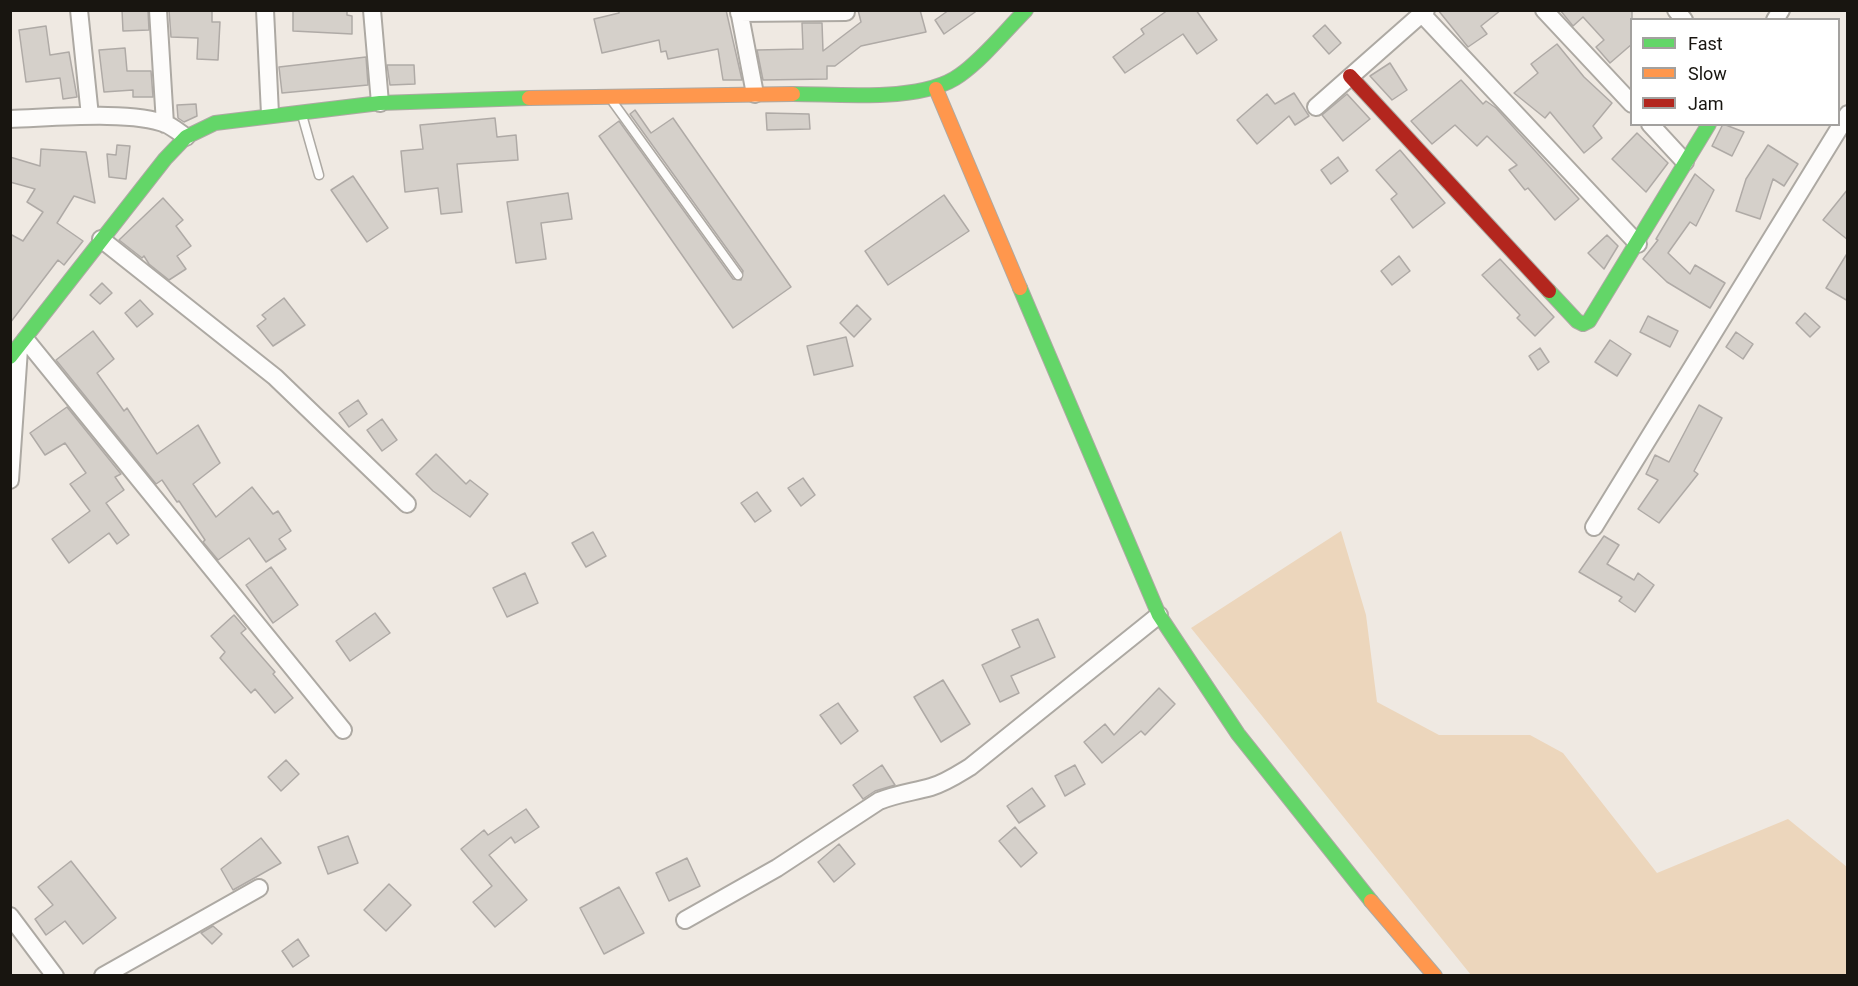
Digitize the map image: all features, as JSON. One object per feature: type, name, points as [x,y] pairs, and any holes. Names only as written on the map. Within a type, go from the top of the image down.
[{"type":"street","points":[[79,10],[90,116]]},
{"type":"street","points":[[158,10],[165,124]]},
{"type":"street","points":[[265,10],[270,114]]},
{"type":"street","points":[[372,10],[380,103]]},
{"type":"street","points":[[10,480],[18,349],[165,159],[186,137],[215,123],[270,114],[380,103],[608,95],[913,93],[936,89],[961,75],[1026,10]]},
{"type":"street","points":[[1544,10],[1630,102]]},
{"type":"street","points":[[755,94],[739,12],[846,12]]},
{"type":"street","points":[[1316,107],[1424,12],[1638,244]]},
{"type":"street","points":[[1350,76],[1580,323],[1589,321],[1638,244],[1708,126]]},
{"type":"street","points":[[936,89],[1159,615],[1238,734],[1329,851],[1435,975]]},
{"type":"street","points":[[1594,527],[1848,114]]},
{"type":"street","points":[[10,119],[90,116],[165,124],[186,137]]},
{"type":"street","points":[[1652,126],[1685,162]]},
{"type":"street","points":[[101,239],[275,377],[407,504]]},
{"type":"street","points":[[18,349],[343,730]]},
{"type":"street","points":[[685,920],[777,868],[879,801],[895,794],[930,788],[948,781],[969,767],[1159,615]]},
{"type":"street","points":[[103,975],[259,888]]},
{"type":"street","points":[[10,916],[55,975]]},
{"type":"lane","points":[[608,95],[738,275]]},
{"type":"lane","points":[[301,111],[319,175]]},
{"type":"shaded area","points":[[1341,531],[1366,615],[1377,702],[1439,735],[1530,735],[1563,753],[1657,873],[1788,819],[1847,867],[1847,975],[1471,975],[1191,628]]},
{"type":"building","points":[[122,10],[148,10],[149,30],[123,31]]},
{"type":"building","points":[[169,10],[212,10],[212,22],[220,22],[218,60],[197,59],[198,38],[171,37]]},
{"type":"building","points":[[293,10],[347,10],[347,15],[352,16],[352,34],[293,31]]},
{"type":"building","points":[[619,10],[726,10],[742,80],[723,80],[718,49],[668,59],[666,51],[661,52],[659,40],[602,53],[594,19],[619,13]]},
{"type":"building","points":[[858,10],[920,10],[926,32],[861,46],[835,66],[827,66],[827,79],[763,80],[757,50],[803,49],[802,23],[822,23],[823,51],[861,22]]},
{"type":"building","points":[[949,10],[978,10],[944,34],[935,20]]},
{"type":"building","points":[[1168,10],[1196,10],[1217,40],[1197,54],[1183,34],[1125,73],[1113,57],[1144,34],[1141,29]]},
{"type":"building","points":[[1438,10],[1501,10],[1481,26],[1487,34],[1468,47]]},
{"type":"building","points":[[1560,10],[1632,10],[1630,46],[1610,63],[1596,47],[1604,40],[1583,17],[1573,26]]},
{"type":"building","points":[[1325,25],[1341,43],[1329,54],[1313,36]]},
{"type":"building","points":[[46,26],[50,55],[69,52],[77,97],[63,99],[60,78],[26,82],[19,30]]},
{"type":"building","points":[[1557,44],[1584,77],[1612,103],[1593,126],[1602,138],[1584,153],[1550,112],[1545,118],[1514,93],[1538,73],[1531,64]]},
{"type":"building","points":[[125,48],[127,71],[151,71],[153,97],[133,97],[133,90],[104,92],[99,50]]},
{"type":"building","points":[[366,57],[368,85],[282,93],[279,67]]},
{"type":"building","points":[[1390,63],[1407,90],[1392,100],[1370,76]]},
{"type":"building","points":[[387,65],[414,65],[415,84],[390,85]]},
{"type":"building","points":[[1461,80],[1483,104],[1486,101],[1496,108],[1579,199],[1555,220],[1509,170],[1517,165],[1487,136],[1477,146],[1455,125],[1432,144],[1411,121]]},
{"type":"building","points":[[1294,93],[1309,116],[1295,125],[1289,116],[1257,144],[1237,120],[1267,94],[1275,104]]},
{"type":"building","points":[[1347,94],[1370,119],[1343,141],[1322,115]]},
{"type":"building","points":[[196,104],[197,116],[184,122],[178,118],[177,105]]},
{"type":"building","points":[[635,110],[651,133],[673,118],[791,287],[733,328],[599,136],[619,121],[733,279],[741,280],[743,271],[630,114]]},
{"type":"building","points":[[766,113],[809,114],[810,129],[767,130]]},
{"type":"building","points":[[495,118],[497,137],[516,135],[518,160],[457,164],[462,212],[441,214],[438,188],[405,192],[401,151],[423,149],[420,125]]},
{"type":"building","points":[[1722,126],[1744,132],[1732,156],[1712,146]]},
{"type":"building","points":[[1637,133],[1668,163],[1646,192],[1612,159]]},
{"type":"building","points":[[117,145],[130,146],[126,179],[109,177],[107,154],[116,155]]},
{"type":"building","points":[[1768,145],[1798,164],[1784,186],[1773,179],[1760,219],[1736,211],[1746,179]]},
{"type":"building","points":[[41,149],[86,152],[95,203],[74,196],[57,223],[83,241],[64,265],[58,260],[10,323],[10,234],[23,241],[43,212],[27,202],[35,189],[10,182],[10,157],[40,166]]},
{"type":"building","points":[[1400,150],[1445,203],[1413,228],[1391,199],[1397,194],[1376,170]]},
{"type":"building","points":[[1338,157],[1348,171],[1331,184],[1321,170]]},
{"type":"building","points":[[1695,174],[1714,190],[1696,226],[1690,222],[1668,253],[1690,274],[1695,265],[1725,283],[1710,308],[1667,282],[1643,259],[1658,240],[1656,239]]},
{"type":"building","points":[[353,176],[388,228],[367,242],[331,190]]},
{"type":"building","points":[[1848,189],[1848,240],[1823,220]]},
{"type":"building","points":[[568,193],[572,219],[541,223],[546,259],[516,263],[507,202]]},
{"type":"building","points":[[944,195],[969,231],[888,285],[865,251]]},
{"type":"building","points":[[163,198],[183,220],[176,226],[191,246],[177,256],[186,269],[169,280],[149,264],[144,256],[142,258],[119,240]]},
{"type":"building","points":[[1607,235],[1618,246],[1604,269],[1588,253]]},
{"type":"building","points":[[1848,252],[1848,301],[1826,288]]},
{"type":"building","points":[[1399,256],[1410,271],[1392,285],[1381,271]]},
{"type":"building","points":[[1500,259],[1554,317],[1535,336],[1517,318],[1520,315],[1482,275]]},
{"type":"building","points":[[102,283],[112,293],[100,304],[90,295]]},
{"type":"building","points":[[284,298],[305,325],[273,346],[257,326],[266,319],[262,315]]},
{"type":"building","points":[[140,300],[153,314],[137,327],[125,313]]},
{"type":"building","points":[[857,305],[871,319],[854,337],[840,323]]},
{"type":"building","points":[[1805,313],[1820,327],[1810,337],[1796,323]]},
{"type":"building","points":[[1648,316],[1678,331],[1670,347],[1640,332]]},
{"type":"building","points":[[93,331],[114,359],[97,373],[124,411],[127,408],[157,454],[198,425],[220,463],[193,484],[216,517],[252,487],[273,514],[278,511],[291,531],[279,539],[286,549],[266,562],[249,538],[218,560],[203,542],[205,540],[162,480],[156,484],[56,360]]},
{"type":"building","points":[[1736,332],[1753,344],[1743,359],[1726,347]]},
{"type":"building","points":[[846,337],[853,366],[814,375],[807,346]]},
{"type":"building","points":[[1610,340],[1631,354],[1617,376],[1595,362]]},
{"type":"building","points":[[1540,348],[1549,362],[1538,370],[1529,356]]},
{"type":"building","points":[[358,400],[367,414],[349,427],[339,413]]},
{"type":"building","points":[[1699,405],[1722,418],[1694,471],[1698,474],[1659,523],[1638,509],[1658,480],[1646,474],[1655,455],[1669,462]]},
{"type":"building","points":[[67,407],[121,474],[115,477],[124,490],[106,503],[129,535],[117,544],[109,533],[69,563],[52,539],[90,511],[70,484],[86,473],[65,443],[45,455],[30,433]]},
{"type":"building","points":[[382,419],[397,440],[382,451],[367,430]]},
{"type":"building","points":[[436,454],[466,484],[470,480],[488,494],[470,517],[433,491],[416,474]]},
{"type":"building","points":[[803,478],[815,495],[801,506],[788,488]]},
{"type":"building","points":[[757,492],[771,511],[755,522],[741,503]]},
{"type":"building","points":[[593,532],[606,556],[586,567],[572,543]]},
{"type":"building","points":[[1604,536],[1619,545],[1607,564],[1634,580],[1638,573],[1654,585],[1635,612],[1619,601],[1622,597],[1579,572]]},
{"type":"building","points":[[271,567],[298,605],[273,623],[246,585]]},
{"type":"building","points":[[525,573],[538,603],[507,617],[493,588]]},
{"type":"building","points":[[375,613],[390,633],[350,661],[336,641]]},
{"type":"building","points":[[234,615],[246,629],[241,633],[275,672],[273,674],[293,698],[275,713],[255,689],[251,693],[220,658],[225,652],[211,636]]},
{"type":"building","points":[[1038,619],[1055,657],[1011,676],[1019,693],[1000,702],[982,665],[1020,647],[1012,630]]},
{"type":"building","points":[[943,680],[970,724],[941,742],[914,697]]},
{"type":"building","points":[[1159,688],[1175,704],[1145,735],[1141,731],[1102,763],[1084,742],[1105,724],[1114,735]]},
{"type":"building","points":[[838,703],[858,731],[841,744],[820,715]]},
{"type":"building","points":[[286,760],[299,774],[281,791],[268,777]]},
{"type":"building","points":[[882,765],[895,785],[875,791],[863,799],[853,785]]},
{"type":"building","points":[[1075,765],[1085,784],[1065,796],[1055,776]]},
{"type":"building","points":[[1032,788],[1045,806],[1019,823],[1007,806]]},
{"type":"building","points":[[526,809],[539,827],[515,843],[511,837],[489,855],[527,900],[495,927],[473,902],[492,886],[461,849],[484,830],[488,835]]},
{"type":"building","points":[[1015,827],[1037,853],[1021,867],[999,841]]},
{"type":"building","points":[[348,836],[358,863],[328,874],[318,847]]},
{"type":"building","points":[[261,838],[281,863],[233,890],[221,869]]},
{"type":"building","points":[[839,844],[855,864],[834,882],[818,862]]},
{"type":"building","points":[[687,858],[700,886],[669,901],[656,873]]},
{"type":"building","points":[[71,861],[116,918],[83,944],[65,921],[46,935],[35,919],[53,905],[38,887]]},
{"type":"building","points":[[389,884],[411,905],[386,931],[364,910]]},
{"type":"building","points":[[619,887],[644,933],[604,954],[580,908]]},
{"type":"building","points":[[213,926],[222,934],[212,944],[201,933]]},
{"type":"building","points":[[298,939],[309,956],[293,967],[282,951]]},
{"type":"traffic: fast","points":[[793,94],[880,95],[924,90],[944,84],[977,61],[1026,10]]},
{"type":"traffic: fast","points":[[10,357],[165,159],[186,137],[215,123],[380,103],[529,98]]},
{"type":"traffic: fast","points":[[1549,291],[1577,321],[1583,324],[1589,321],[1708,126]]},
{"type":"traffic: fast","points":[[1020,288],[1159,615],[1238,734],[1371,901]]},
{"type":"traffic: slow","points":[[936,89],[1020,288]]},
{"type":"traffic: slow","points":[[529,98],[793,94]]},
{"type":"traffic: slow","points":[[1371,901],[1435,976]]},
{"type":"traffic: jam","points":[[1350,76],[1549,291]]}]
